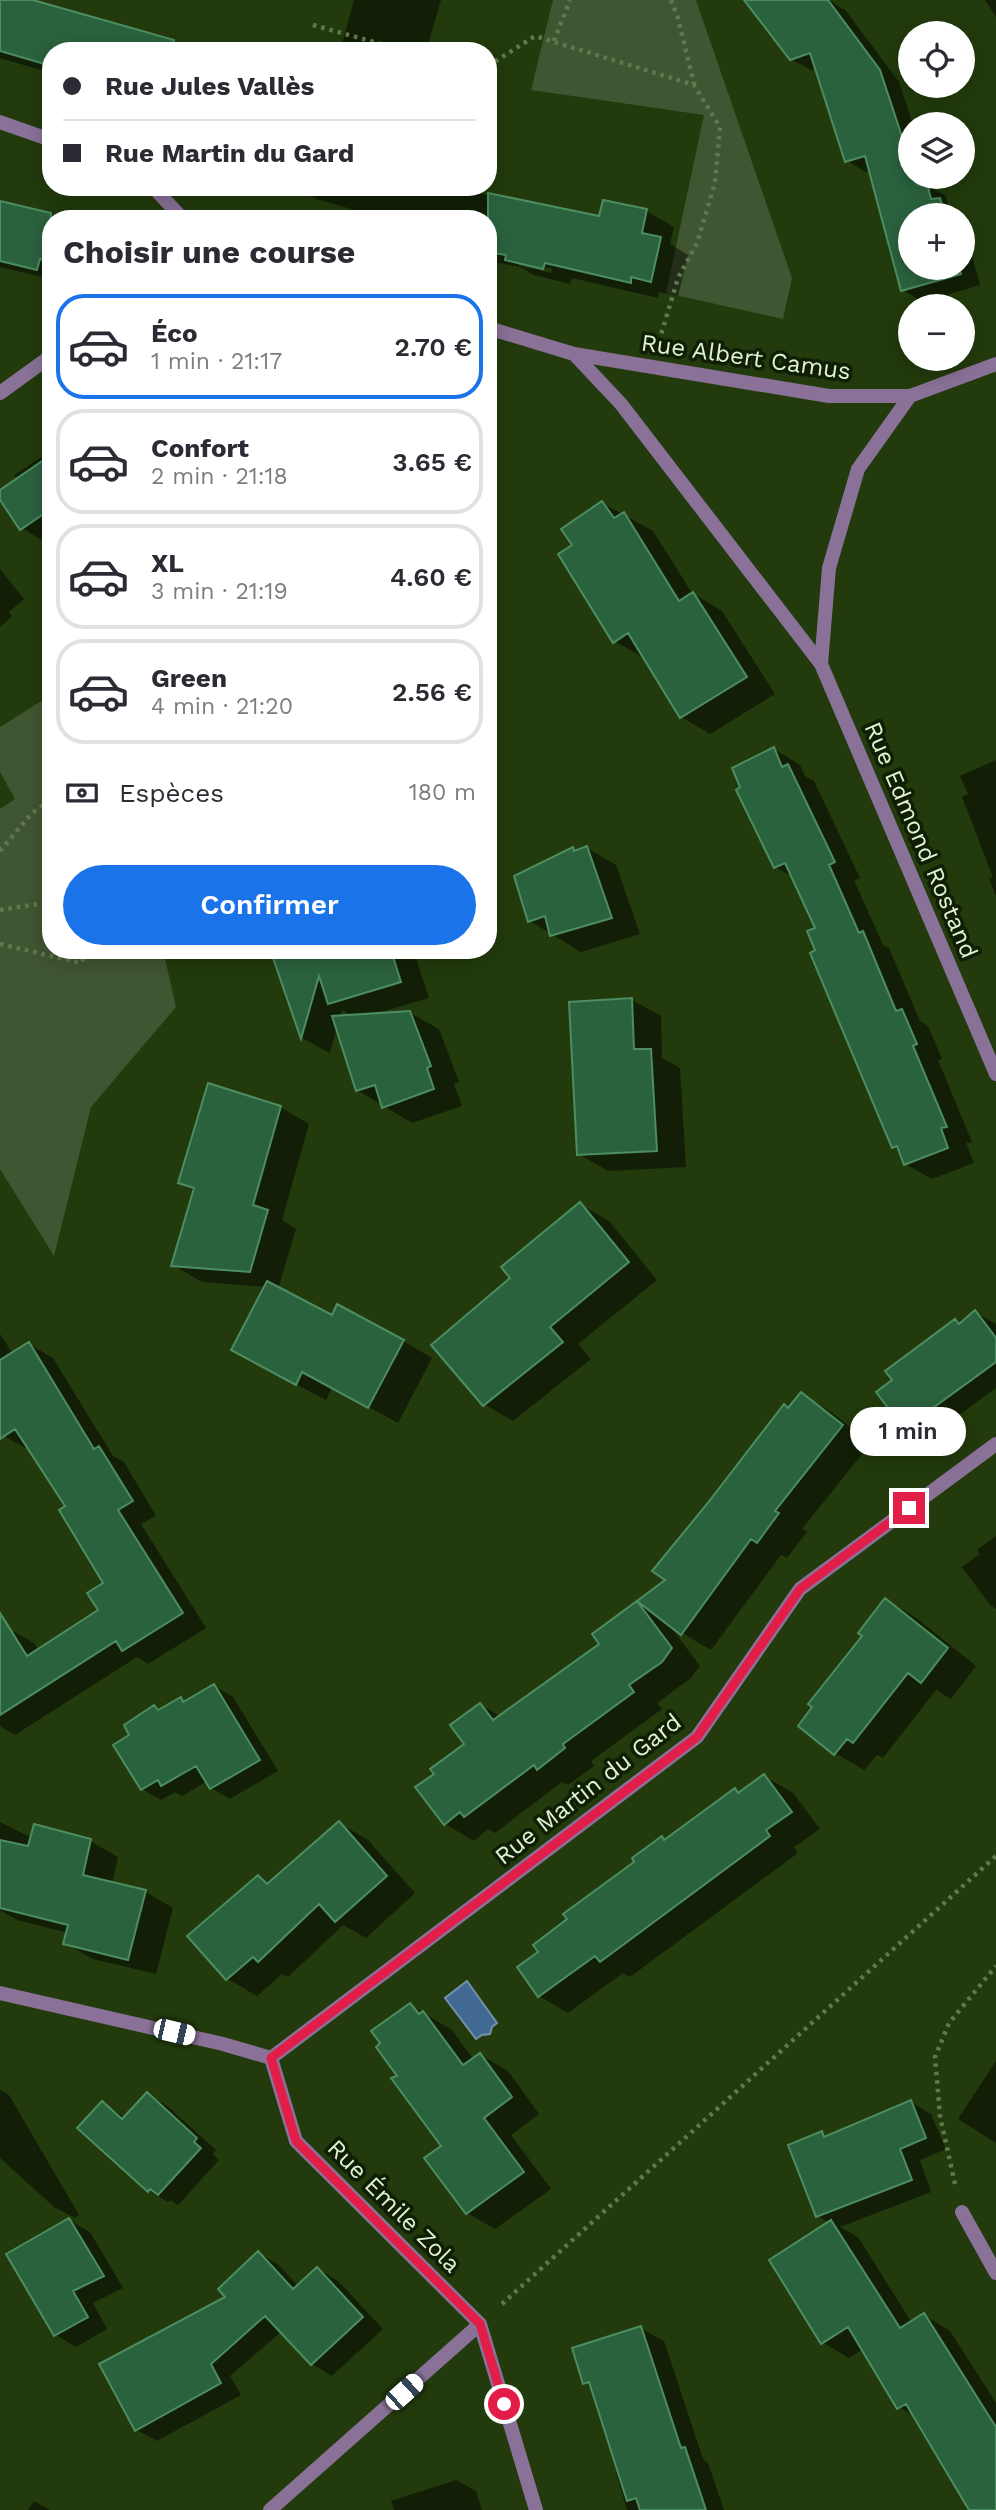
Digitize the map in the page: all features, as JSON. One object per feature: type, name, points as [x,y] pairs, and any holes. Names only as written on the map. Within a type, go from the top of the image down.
[{"type":"street","points":[[0,122],[42,137]]},
{"type":"street","points":[[161,196],[175,210]]},
{"type":"street","name":"Rue Albert Camus","points":[[497,331],[575,355],[829,397],[910,396],[996,364]]},
{"type":"street","name":"Rue Edmond Rostand","points":[[575,355],[621,404],[821,664],[996,1074]]},
{"type":"street","points":[[0,393],[42,363]]},
{"type":"street","name":"Rue Edmond Rostand","points":[[821,664],[830,568],[858,469],[910,396]]},
{"type":"street","name":"Rue Martin du Gard","points":[[271,2058],[697,1737],[800,1589],[996,1444]]},
{"type":"street","points":[[0,1993],[223,2044],[271,2058]]},
{"type":"street","name":"Rue Émile Zola","points":[[271,2058],[296,2141],[480,2324]]},
{"type":"street","points":[[962,2212],[996,2273]]},
{"type":"street","points":[[270,2510],[480,2324],[536,2510]]},
{"type":"path","points":[[554,42],[570,0]]},
{"type":"path","points":[[650,367],[678,278],[697,243],[715,183],[720,127],[694,85],[671,0]]},
{"type":"path","points":[[313,24],[375,42]]},
{"type":"path","points":[[497,60],[535,36],[694,85]]},
{"type":"path","points":[[0,851],[31,814],[42,806]]},
{"type":"path","points":[[0,910],[42,903]]},
{"type":"path","points":[[0,944],[42,954]]},
{"type":"path","points":[[64,959],[81,963],[83,959]]},
{"type":"path","points":[[480,2324],[996,1856]]},
{"type":"path","points":[[962,2212],[940,2116],[935,2057],[949,2023],[996,1966]]},
{"type":"green space","points":[[553,0],[696,0],[792,278],[783,319],[666,293],[704,115],[531,90]]},
{"type":"green space","points":[[42,701],[42,959],[165,959],[176,1007],[91,1107],[54,1256],[0,1169],[0,809],[15,799],[0,772],[0,727]]},
{"type":"water","points":[[467,1981],[497,2023],[490,2034],[476,2039],[445,1998]]},
{"type":"building","points":[[0,0],[33,0],[174,40],[42,42],[42,63],[0,51]]},
{"type":"building","points":[[744,0],[828,0],[880,70],[898,125],[898,189],[928,189],[931,199],[940,198],[941,203],[898,203],[898,280],[865,156],[845,162],[810,53],[790,60]]},
{"type":"building","points":[[497,195],[599,216],[603,200],[647,209],[642,233],[661,237],[651,282],[631,277],[631,283],[545,263],[543,269],[505,260],[506,255],[497,254],[497,210],[488,210],[488,196]]},
{"type":"building","points":[[0,201],[42,211],[42,259],[37,270],[0,261]]},
{"type":"building","points":[[898,280],[940,280],[901,291]]},
{"type":"building","points":[[42,461],[42,515],[20,530],[0,500],[0,490]]},
{"type":"building","points":[[602,501],[614,518],[624,512],[679,601],[693,592],[747,677],[680,718],[628,633],[613,643],[558,554],[572,545],[561,529]]},
{"type":"building","points":[[774,747],[782,767],[788,764],[835,862],[829,865],[859,933],[863,931],[896,1011],[902,1009],[917,1044],[913,1046],[947,1127],[941,1128],[948,1148],[904,1165],[897,1146],[892,1148],[810,953],[815,950],[807,931],[815,928],[785,863],[774,868],[736,790],[740,787],[732,768]]},
{"type":"building","points":[[587,846],[612,918],[550,936],[545,916],[528,922],[514,876],[573,847],[574,851]]},
{"type":"building","points":[[273,959],[394,959],[401,982],[328,1004],[319,976],[301,1039]]},
{"type":"building","points":[[632,998],[634,1049],[651,1049],[657,1151],[577,1155],[569,1002]]},
{"type":"building","points":[[410,1011],[431,1066],[427,1068],[434,1089],[382,1108],[375,1085],[356,1091],[332,1016]]},
{"type":"building","points":[[208,1083],[281,1106],[253,1205],[268,1210],[250,1272],[171,1266],[194,1188],[178,1183]]},
{"type":"building","points":[[580,1202],[629,1262],[550,1327],[563,1342],[483,1406],[431,1345],[510,1278],[501,1267]]},
{"type":"building","points":[[267,1281],[332,1315],[337,1304],[404,1340],[368,1408],[302,1372],[296,1385],[231,1350]]},
{"type":"building","points":[[975,1310],[996,1338],[996,1362],[904,1429],[876,1392],[892,1380],[885,1371],[955,1319],[959,1324]]},
{"type":"building","points":[[29,1342],[94,1449],[99,1446],[133,1501],[118,1510],[183,1613],[122,1651],[116,1641],[0,1715],[0,1613],[27,1656],[98,1610],[87,1593],[103,1583],[59,1510],[65,1506],[15,1429],[0,1439],[0,1360]]},
{"type":"building","points":[[801,1392],[843,1425],[775,1511],[779,1513],[757,1543],[751,1539],[681,1635],[637,1601],[665,1580],[652,1571],[784,1404],[788,1408]]},
{"type":"building","points":[[885,1598],[948,1648],[921,1683],[908,1673],[853,1743],[847,1739],[834,1755],[798,1726],[812,1707],[808,1704],[862,1636],[858,1633]]},
{"type":"building","points":[[637,1601],[672,1648],[662,1662],[629,1685],[634,1692],[563,1744],[565,1748],[537,1770],[534,1765],[464,1817],[460,1812],[444,1825],[415,1787],[434,1774],[430,1769],[464,1744],[450,1725],[480,1703],[493,1720],[599,1644],[592,1634]]},
{"type":"building","points":[[214,1684],[260,1760],[210,1789],[196,1766],[161,1786],[158,1780],[141,1790],[113,1745],[129,1735],[124,1725],[154,1705],[158,1710],[181,1697],[183,1702]]},
{"type":"building","points":[[764,1774],[792,1812],[766,1830],[770,1836],[600,1962],[595,1956],[538,1997],[517,1967],[538,1952],[533,1945],[567,1919],[563,1914],[634,1862],[632,1858],[662,1836],[664,1840],[735,1788],[738,1793]]},
{"type":"building","points":[[339,1821],[387,1876],[335,1922],[319,1904],[258,1962],[253,1957],[226,1980],[187,1936],[258,1875],[267,1884]]},
{"type":"building","points":[[34,1824],[91,1839],[83,1875],[146,1890],[128,1960],[63,1944],[68,1925],[0,1908],[0,1840],[28,1846]]},
{"type":"building","points":[[410,2003],[419,2014],[423,2011],[463,2065],[480,2053],[512,2097],[484,2118],[524,2172],[466,2214],[424,2158],[441,2146],[391,2078],[397,2076],[376,2047],[380,2043],[371,2031]]},
{"type":"building","points":[[147,2092],[197,2138],[194,2142],[201,2148],[158,2195],[150,2189],[148,2192],[77,2128],[102,2101],[122,2119]]},
{"type":"building","points":[[911,2100],[926,2138],[900,2149],[912,2180],[816,2217],[788,2145],[822,2131],[824,2137]]},
{"type":"building","points":[[69,2218],[104,2276],[73,2291],[88,2317],[54,2336],[6,2254]]},
{"type":"building","points":[[831,2220],[900,2328],[924,2313],[996,2427],[996,2510],[969,2510],[906,2404],[897,2409],[848,2327],[821,2344],[769,2260]]},
{"type":"building","points":[[258,2251],[293,2289],[317,2267],[363,2317],[311,2365],[265,2316],[211,2364],[221,2383],[135,2431],[99,2364],[225,2297],[218,2289]]},
{"type":"building","points":[[641,2326],[681,2448],[685,2447],[706,2510],[640,2510],[636,2498],[627,2501],[589,2382],[583,2384],[572,2348]]},
{"type":"route","points":[[504,2404],[480,2324],[296,2141],[271,2058],[697,1737],[800,1589],[909,1508]]}]
